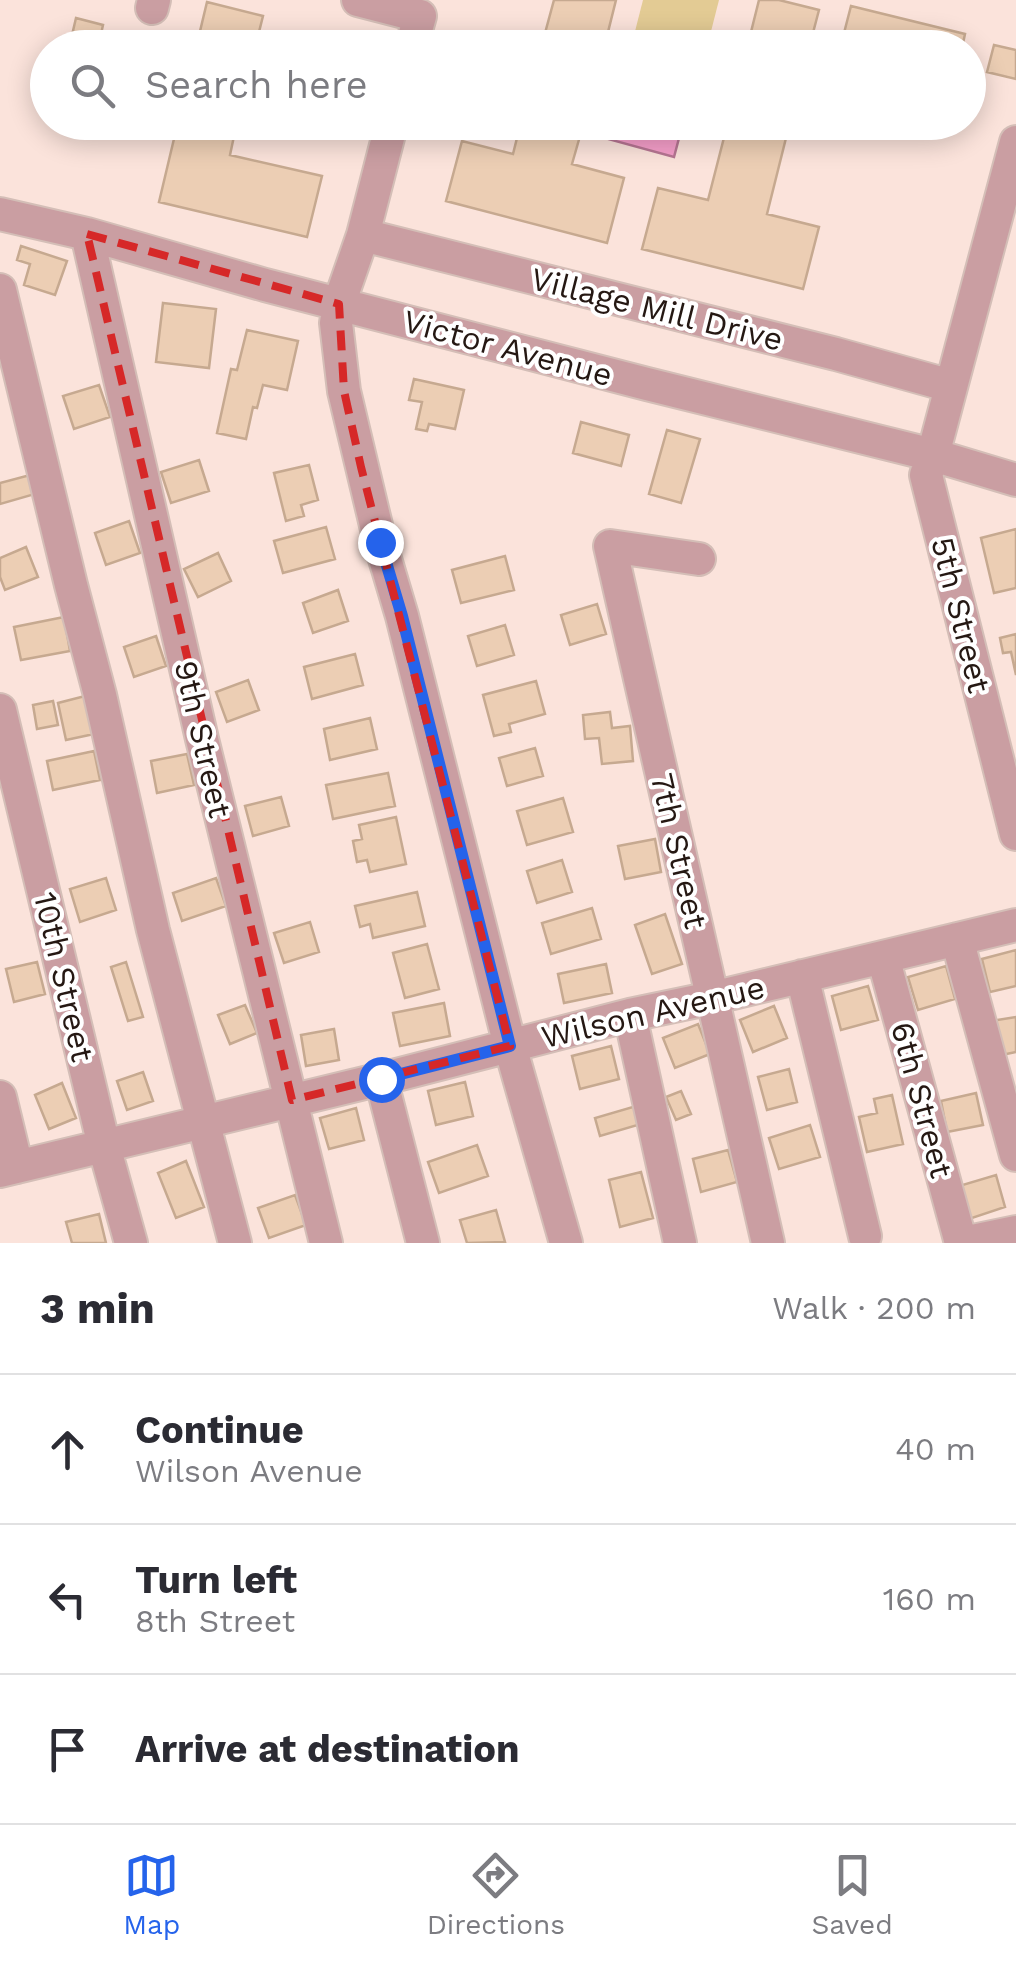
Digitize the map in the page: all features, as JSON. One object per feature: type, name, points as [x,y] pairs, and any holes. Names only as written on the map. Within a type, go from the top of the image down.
[{"type":"street","points":[[358,0],[411,30]]},
{"type":"street","points":[[387,140],[363,235],[338,304],[336,323],[344,392],[510,1046],[566,1243]]},
{"type":"street","name":"5th Street","points":[[1016,142],[926,475],[1016,834]]},
{"type":"street","name":"Victor Avenue","points":[[0,214],[933,455],[1016,480]]},
{"type":"street","name":"9th Street","points":[[87,234],[202,739],[326,1243]]},
{"type":"street","name":"Village Mill Drive","points":[[363,235],[951,386]]},
{"type":"street","points":[[0,290],[154,930],[234,1243]]},
{"type":"street","name":"7th Street","points":[[698,559],[610,546],[768,1243]]},
{"type":"street","name":"10th Street","points":[[0,710],[104,1146],[131,1243]]},
{"type":"street","name":"Wilson Avenue","points":[[9,1169],[630,1015],[1016,925]]},
{"type":"street","points":[[957,939],[1016,1155]]},
{"type":"street","name":"6th Street","points":[[883,957],[962,1243]]},
{"type":"street","points":[[802,976],[865,1236]]},
{"type":"street","points":[[630,1015],[680,1243]]},
{"type":"street","points":[[381,1079],[423,1243]]},
{"type":"street","points":[[0,1097],[9,1169]]},
{"type":"street","points":[[962,1243],[1016,1232]]},
{"type":"highlighted area","points":[[87,234],[339,304],[344,391],[361,467],[510,1046],[292,1100]]},
{"type":"shaded area","points":[[643,0],[719,0],[711,30],[635,30]]},
{"type":"shaded area","points":[[612,140],[678,140],[674,157]]},
{"type":"building","points":[[554,0],[616,0],[608,30],[546,30]]},
{"type":"building","points":[[759,0],[779,0],[819,10],[814,30],[752,30]]},
{"type":"building","points":[[207,2],[263,16],[260,30],[200,30]]},
{"type":"building","points":[[851,6],[949,30],[845,30]]},
{"type":"building","points":[[76,18],[103,25],[102,30],[73,30]]},
{"type":"building","points":[[994,45],[1016,50],[1016,79],[987,72]]},
{"type":"building","points":[[174,140],[233,140],[230,155],[322,176],[307,237],[159,202]]},
{"type":"building","points":[[516,140],[579,140],[572,164],[624,178],[607,243],[446,201],[462,141],[513,154]]},
{"type":"building","points":[[723,140],[786,140],[767,214],[819,227],[803,289],[642,249],[658,188],[708,200]]},
{"type":"building","points":[[21,246],[67,261],[55,295],[24,285],[30,264],[17,260]]},
{"type":"building","points":[[163,303],[216,309],[209,368],[156,362]]},
{"type":"building","points":[[247,330],[298,341],[287,390],[263,385],[246,439],[217,433],[231,369],[237,370]]},
{"type":"building","points":[[414,379],[464,390],[455,429],[429,424],[427,431],[416,429],[422,402],[409,400]]},
{"type":"building","points":[[99,385],[110,417],[74,429],[63,396]]},
{"type":"building","points":[[581,422],[629,435],[621,466],[573,453]]},
{"type":"building","points":[[667,430],[700,439],[681,503],[649,494]]},
{"type":"building","points":[[199,460],[209,491],[171,503],[161,472]]},
{"type":"building","points":[[309,465],[318,500],[301,505],[304,516],[286,521],[274,473]]},
{"type":"building","points":[[30,475],[35,494],[0,504],[0,483]]},
{"type":"building","points":[[129,521],[140,553],[106,565],[95,533]]},
{"type":"building","points":[[326,527],[335,559],[283,573],[274,541]]},
{"type":"building","points":[[1016,529],[1016,588],[994,593],[981,538]]},
{"type":"building","points":[[26,547],[38,577],[5,590],[0,558]]},
{"type":"building","points":[[218,553],[231,581],[198,597],[184,569]]},
{"type":"building","points":[[505,556],[514,590],[461,603],[452,570]]},
{"type":"building","points":[[338,590],[348,621],[313,633],[303,603]]},
{"type":"building","points":[[597,604],[606,634],[570,645],[561,615]]},
{"type":"building","points":[[64,617],[70,651],[21,660],[14,627]]},
{"type":"building","points":[[505,625],[514,655],[477,666],[468,636]]},
{"type":"building","points":[[1016,634],[1016,675],[1011,652],[1003,653],[1000,638]]},
{"type":"building","points":[[156,636],[166,666],[134,677],[124,647]]},
{"type":"building","points":[[355,654],[363,685],[312,699],[304,667]]},
{"type":"building","points":[[248,680],[259,710],[227,722],[216,692]]},
{"type":"building","points":[[536,681],[545,714],[509,724],[511,732],[494,736],[483,695]]},
{"type":"building","points":[[85,696],[94,734],[66,740],[58,703]]},
{"type":"building","points":[[53,701],[58,725],[37,729],[33,705]]},
{"type":"building","points":[[610,712],[612,728],[630,726],[633,761],[602,764],[599,738],[585,739],[583,715]]},
{"type":"building","points":[[370,718],[377,749],[330,760],[324,729]]},
{"type":"building","points":[[535,748],[543,776],[507,786],[499,758]]},
{"type":"building","points":[[94,751],[100,780],[53,790],[47,761]]},
{"type":"building","points":[[187,754],[194,785],[157,793],[151,761]]},
{"type":"building","points":[[388,773],[395,806],[333,819],[326,785]]},
{"type":"building","points":[[281,797],[289,826],[253,836],[245,806]]},
{"type":"building","points":[[563,798],[573,832],[527,845],[517,811]]},
{"type":"building","points":[[396,817],[406,864],[370,872],[367,860],[357,862],[353,841],[362,839],[359,825]]},
{"type":"building","points":[[655,839],[661,872],[625,879],[618,846]]},
{"type":"building","points":[[562,860],[572,892],[537,903],[527,871]]},
{"type":"building","points":[[106,878],[116,910],[80,922],[70,889]]},
{"type":"building","points":[[216,878],[226,906],[182,921],[173,893]]},
{"type":"building","points":[[417,892],[425,926],[373,938],[370,924],[360,927],[355,906]]},
{"type":"building","points":[[592,908],[601,939],[551,954],[542,923]]},
{"type":"building","points":[[665,914],[682,964],[652,974],[635,925]]},
{"type":"building","points":[[310,922],[319,952],[284,963],[274,933]]},
{"type":"building","points":[[427,944],[439,989],[405,998],[393,953]]},
{"type":"building","points":[[1016,950],[1016,986],[990,992],[982,959]]},
{"type":"building","points":[[37,962],[45,994],[14,1002],[6,969]]},
{"type":"building","points":[[126,962],[143,1017],[128,1021],[111,967]]},
{"type":"building","points":[[606,964],[612,993],[564,1003],[558,974]]},
{"type":"building","points":[[946,966],[955,999],[918,1010],[908,977]]},
{"type":"building","points":[[868,986],[878,1020],[841,1030],[832,996]]},
{"type":"building","points":[[444,1003],[450,1036],[400,1046],[393,1013]]},
{"type":"building","points":[[245,1005],[257,1033],[230,1044],[218,1015]]},
{"type":"building","points":[[774,1006],[787,1038],[753,1052],[740,1020]]},
{"type":"building","points":[[1016,1017],[1016,1052],[997,1056],[991,1021]]},
{"type":"building","points":[[698,1024],[710,1054],[675,1068],[663,1038]]},
{"type":"building","points":[[334,1029],[339,1060],[306,1066],[301,1035]]},
{"type":"building","points":[[611,1046],[619,1079],[580,1089],[572,1056]]},
{"type":"building","points":[[789,1069],[797,1102],[767,1110],[758,1077]]},
{"type":"building","points":[[143,1072],[153,1101],[127,1110],[117,1081]]},
{"type":"building","points":[[465,1082],[473,1116],[436,1125],[428,1091]]},
{"type":"building","points":[[62,1083],[76,1118],[49,1129],[35,1095]]},
{"type":"building","points":[[681,1091],[691,1114],[676,1120],[666,1097]]},
{"type":"building","points":[[976,1093],[983,1125],[947,1132],[941,1101]]},
{"type":"building","points":[[892,1095],[903,1144],[867,1152],[859,1117],[877,1113],[874,1099]]},
{"type":"building","points":[[643,1104],[648,1122],[600,1136],[595,1118]]},
{"type":"building","points":[[356,1108],[364,1140],[329,1149],[320,1118]]},
{"type":"building","points":[[810,1125],[820,1157],[779,1169],[769,1138]]},
{"type":"building","points":[[477,1145],[488,1176],[439,1193],[428,1162]]},
{"type":"building","points":[[728,1150],[737,1182],[701,1192],[693,1159]]},
{"type":"building","points":[[186,1161],[204,1207],[176,1218],[158,1173]]},
{"type":"building","points":[[641,1172],[653,1218],[620,1227],[609,1180]]},
{"type":"building","points":[[996,1175],[1005,1207],[969,1219],[959,1186]]},
{"type":"building","points":[[295,1195],[306,1225],[269,1238],[258,1208]]},
{"type":"building","points":[[496,1210],[505,1242],[467,1243],[460,1220]]},
{"type":"building","points":[[99,1214],[106,1243],[72,1243],[66,1222]]},
{"type":"route","points":[[380,542],[510,1046],[381,1079]]}]
